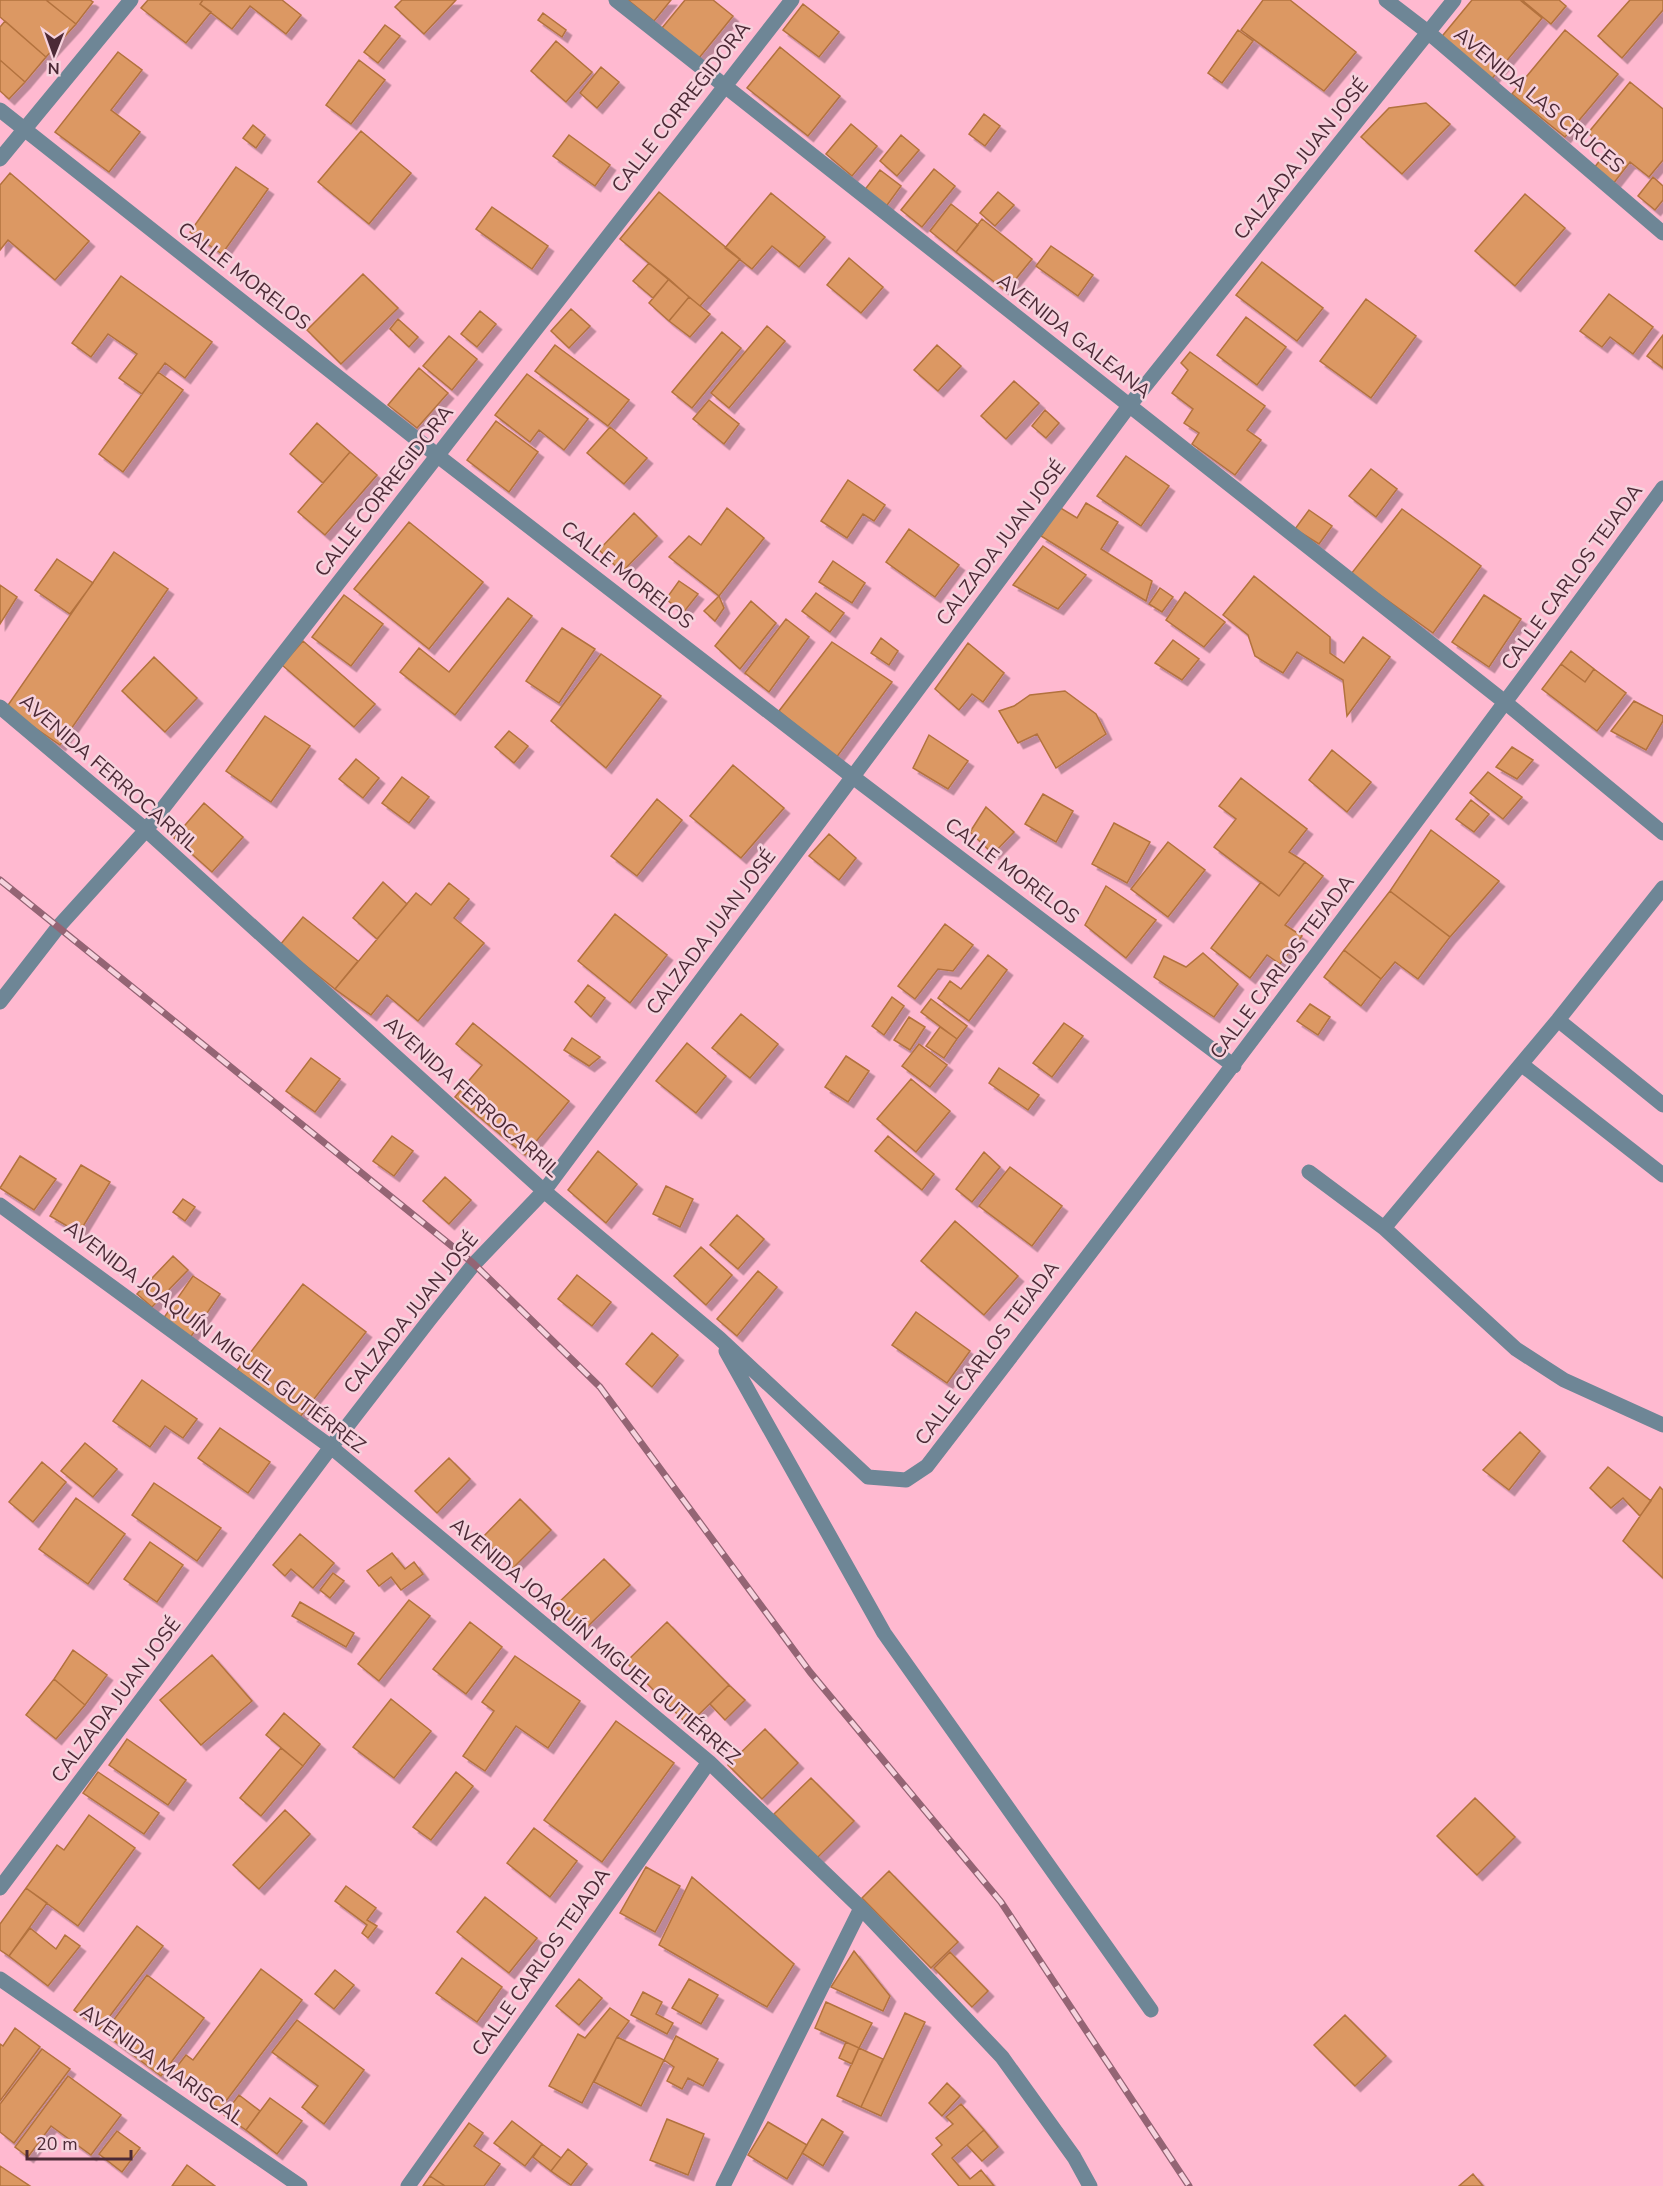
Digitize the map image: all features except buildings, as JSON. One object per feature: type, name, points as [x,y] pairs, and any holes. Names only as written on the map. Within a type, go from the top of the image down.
[{"type":"street","points":[[0,159],[131,0]]},
{"type":"street","name":"AVENIDA GALEANA","points":[[616,0],[1506,703],[1663,833]]},
{"type":"street","name":"CALLE CORREGIDORA","points":[[0,1002],[59,926],[146,830],[792,0]]},
{"type":"street","name":"AVENIDA LAS CRUCES","points":[[1386,0],[1429,33],[1663,233]]},
{"type":"street","name":"CALZADA JUAN JOSÉ","points":[[0,1888],[331,1447],[474,1264],[544,1191],[1129,406],[1454,0]]},
{"type":"street","name":"CALLE MORELOS","points":[[0,110],[438,456],[853,777],[1234,1066]]},
{"type":"street","name":"CALLE CARLOS TEJADA","points":[[927,1466],[1234,1066],[1506,703],[1663,488]]},
{"type":"street","name":"AVENIDA FERROCARRIL","points":[[0,707],[146,830],[544,1191],[719,1338],[868,1477],[906,1480],[927,1466]]},
{"type":"street","points":[[1384,1228],[1558,1020],[1663,888]]},
{"type":"street","points":[[1558,1020],[1663,1105]]},
{"type":"street","points":[[1521,1064],[1663,1175]]},
{"type":"street","points":[[1309,1172],[1384,1228],[1516,1349],[1564,1380],[1663,1425]]},
{"type":"street","name":"AVENIDA JOAQUÍN MIGUEL GUTIÉRREZ","points":[[0,1205],[331,1447],[709,1762],[861,1908],[1002,2057],[1074,2157],[1090,2186]]},
{"type":"street","points":[[719,1338],[884,1633],[1151,2010]]},
{"type":"street","name":"CALLE CARLOS TEJADA","points":[[408,2186],[709,1762]]},
{"type":"street","points":[[723,2186],[861,1908]]},
{"type":"street","name":"AVENIDA MARISCAL","points":[[0,1979],[300,2186]]},
{"type":"railway","points":[[0,880],[474,1264],[600,1387],[810,1672],[1001,1902],[1189,2186]]}]
